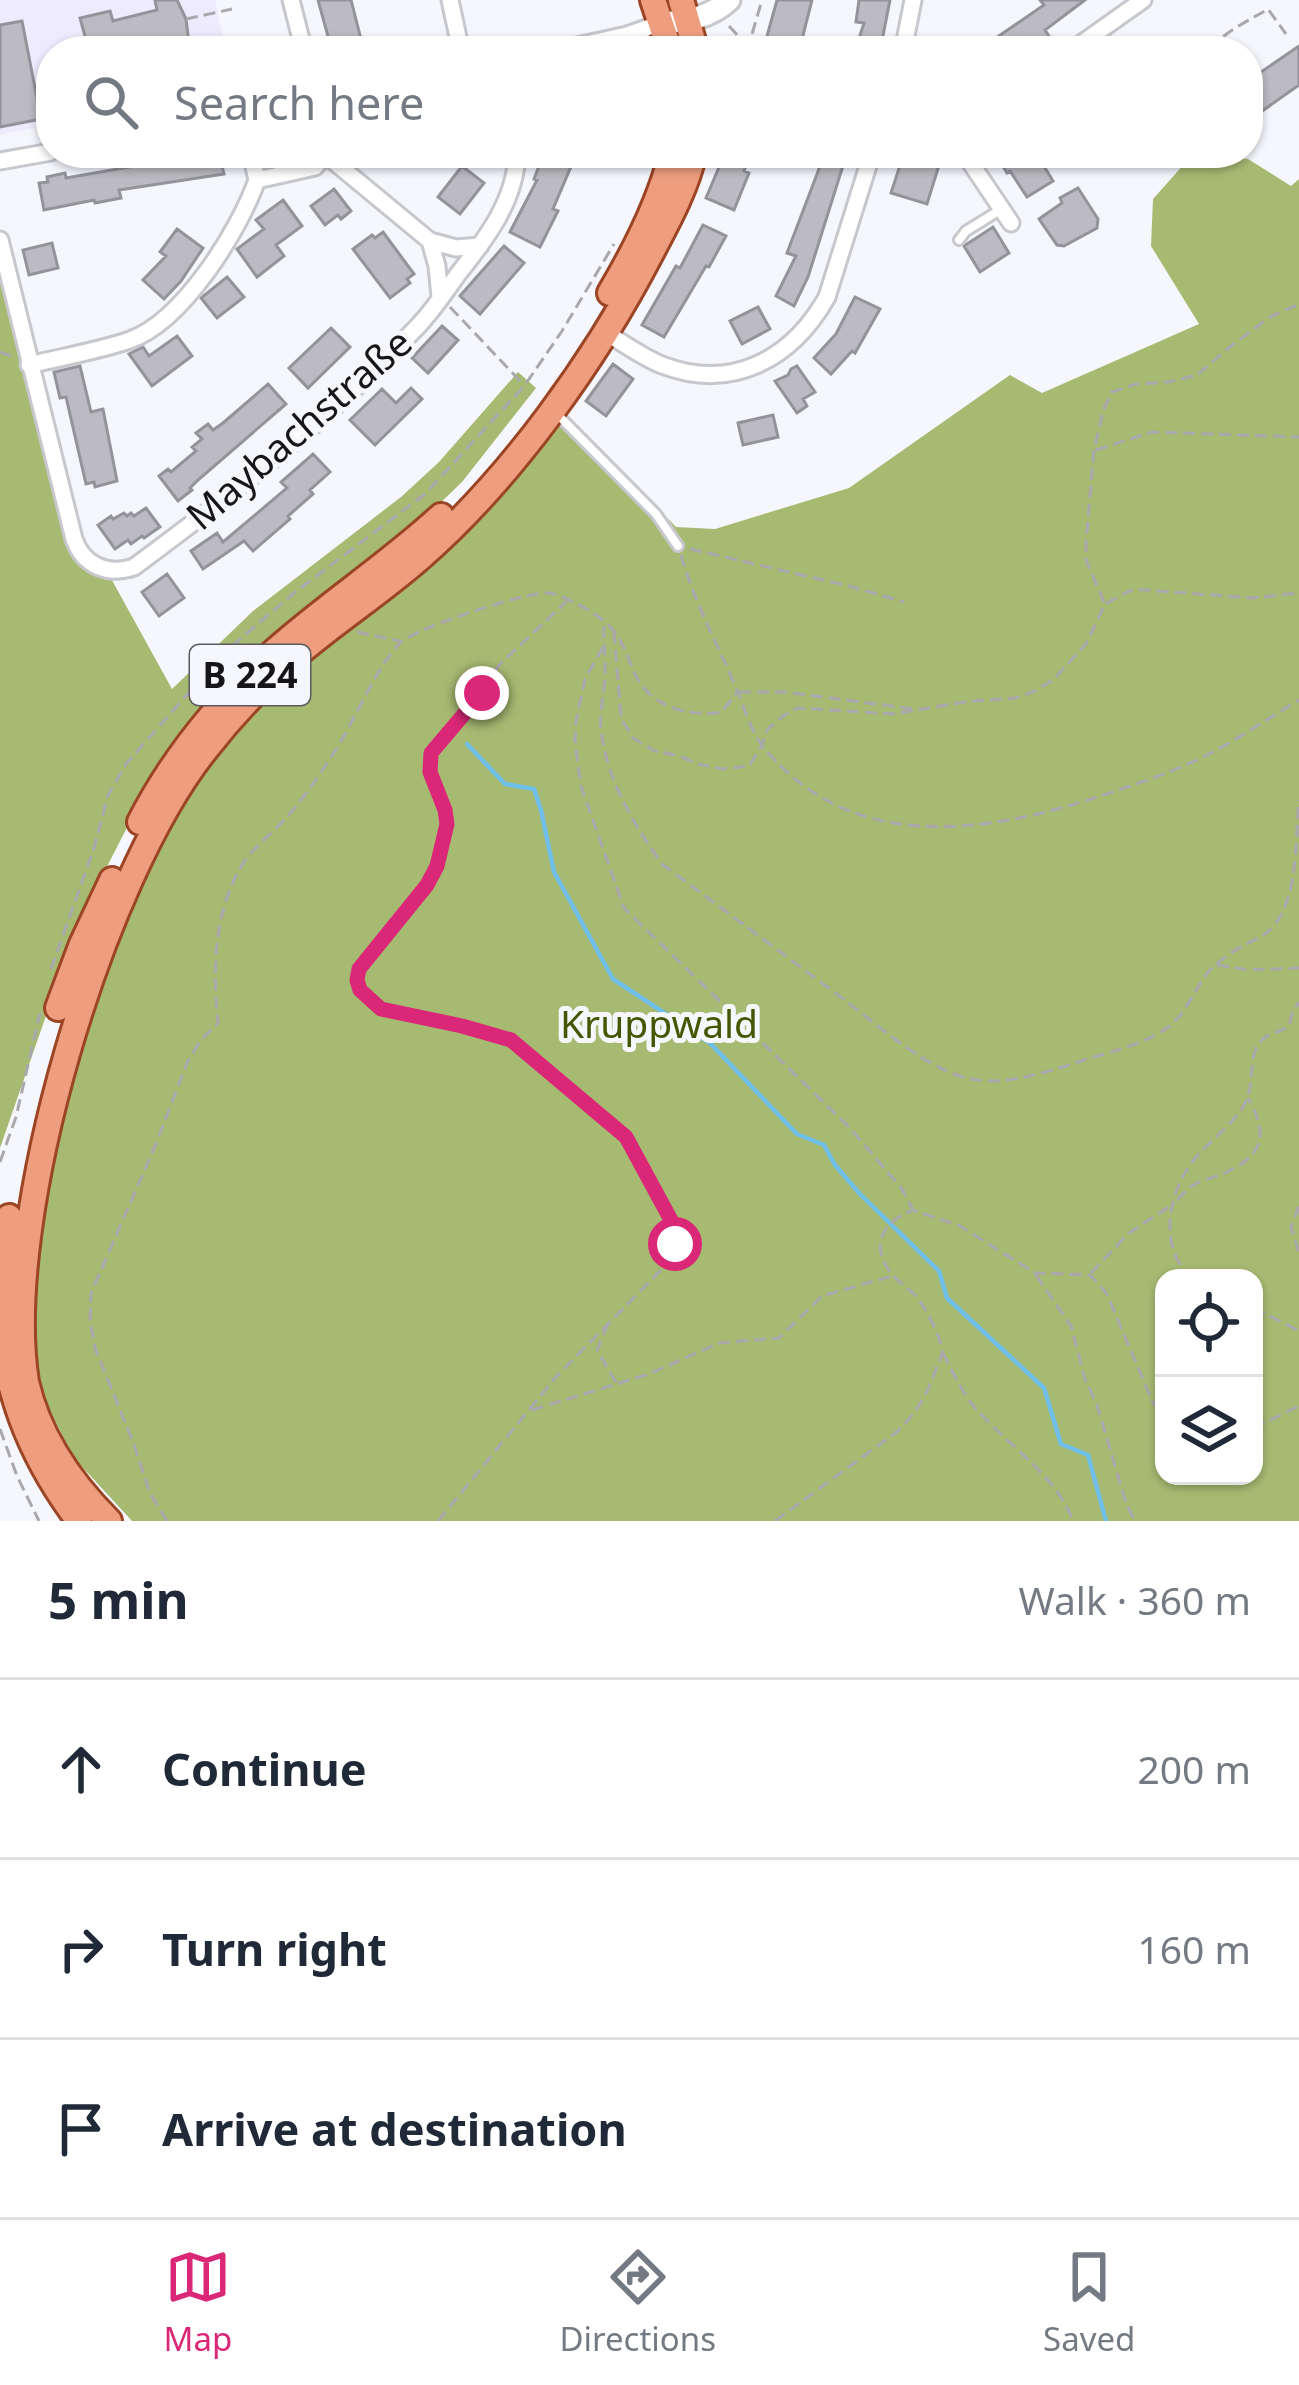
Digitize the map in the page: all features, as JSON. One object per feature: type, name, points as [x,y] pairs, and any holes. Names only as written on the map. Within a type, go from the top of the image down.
[{"type":"main road","name":"B 224","points":[[109,1521],[78,1515],[40,1463],[8,1383],[1,1339],[3,1253],[34,1096],[57,1011],[91,926],[161,781],[233,691],[279,647],[410,545],[493,459],[550,384],[614,286],[668,168]]},
{"type":"main road","name":"B 224","points":[[78,1515],[26,1382],[17,1298],[34,1167],[73,1016],[95,957],[148,841],[204,751],[288,662],[421,557],[502,473],[552,409],[638,278],[688,168]]},
{"type":"street","points":[[291,0],[300,36]]},
{"type":"street","points":[[451,0],[457,36]]},
{"type":"street","points":[[906,36],[913,0]]},
{"type":"street","points":[[1092,36],[1143,0]]},
{"type":"street","points":[[622,36],[635,33],[657,11],[725,9]]},
{"type":"street","points":[[0,161],[36,155]]},
{"type":"street","points":[[0,240],[29,365],[130,340],[176,310],[200,280],[234,230],[257,180],[254,168]]},
{"type":"street","points":[[257,180],[311,168]]},
{"type":"street","points":[[343,168],[430,241],[456,248],[480,246]]},
{"type":"street","name":"Maybachstraße","points":[[29,365],[79,552],[103,569],[120,572],[134,567],[230,495],[332,408],[422,322],[501,212],[514,168]]},
{"type":"street","points":[[605,332],[662,365],[699,374],[738,371],[781,353],[797,340],[826,297],[867,168]]},
{"type":"street","points":[[974,168],[1006,216]]},
{"type":"street","points":[[430,241],[440,297]]},
{"type":"lane","points":[[959,240],[966,231],[1006,216]]},
{"type":"lane","points":[[552,409],[656,514],[678,546]]},
{"type":"path","points":[[752,36],[762,0]]},
{"type":"path","points":[[185,19],[232,9]]},
{"type":"path","points":[[725,9],[741,36]]},
{"type":"path","points":[[1222,36],[1268,9],[1286,34]]},
{"type":"path","points":[[440,297],[525,385]]},
{"type":"path","points":[[1105,604],[1086,560],[1094,450],[1102,411],[1112,392],[1197,375],[1270,317],[1299,304]]},
{"type":"path","points":[[1094,450],[1152,432],[1299,437]]},
{"type":"path","points":[[904,602],[678,546],[689,586],[762,745],[813,791],[858,814],[932,827],[1011,821],[1188,764],[1299,700]]},
{"type":"path","points":[[614,630],[621,718],[633,738],[655,751],[723,770],[749,766],[767,730],[798,708],[875,714],[1035,692],[1086,644],[1105,604],[1133,589],[1252,598],[1299,593]]},
{"type":"path","points":[[167,1521],[150,1493],[95,1348],[91,1292],[187,1063],[218,1023],[214,961],[220,923],[238,872],[290,815],[402,641],[444,622],[544,592],[593,613],[614,630],[642,686],[668,707],[702,715],[722,712],[737,692]]},
{"type":"path","points":[[438,1521],[527,1412],[663,1268],[675,1244],[671,1220],[626,1137],[511,1040],[381,1009],[360,990],[357,980],[366,958],[427,885],[442,853],[447,824],[430,772],[431,753],[500,664],[568,600]]},
{"type":"path","points":[[337,623],[354,632],[402,641]]},
{"type":"path","points":[[604,623],[601,727],[610,770],[640,834],[663,865],[889,1033],[936,1065],[980,1081],[1054,1070],[1139,1042],[1173,1024],[1216,965],[1274,929],[1286,914],[1294,897],[1299,800]]},
{"type":"path","points":[[603,647],[579,699],[575,742],[581,787],[624,908],[849,1127],[902,1189],[913,1210],[960,1226],[1034,1273],[1071,1326],[1135,1521]]},
{"type":"path","points":[[737,692],[785,692],[917,710]]},
{"type":"path","points":[[1216,965],[1249,970],[1299,968]]},
{"type":"path","points":[[1181,1269],[1169,1234],[1173,1204],[1187,1168],[1233,1121],[1248,1098],[1256,1050],[1264,1038],[1289,1026],[1299,1002]]},
{"type":"path","points":[[1090,1275],[1129,1233],[1193,1185],[1252,1159],[1261,1130],[1248,1098]]},
{"type":"path","points":[[1299,1206],[1291,1227],[1299,1253]]},
{"type":"path","points":[[913,1210],[890,1222],[883,1232],[884,1262],[929,1315],[942,1351],[971,1403],[1048,1483],[1073,1521]]},
{"type":"path","points":[[1034,1273],[1090,1275],[1107,1294],[1155,1402]]},
{"type":"path","points":[[527,1412],[673,1365],[718,1343],[779,1338],[822,1296],[893,1276]]},
{"type":"path","points":[[1263,1313],[1299,1331]]},
{"type":"path","points":[[609,1322],[597,1350],[617,1384]]},
{"type":"path","points":[[775,1521],[898,1432],[930,1388],[942,1351]]},
{"type":"path","points":[[1263,1424],[1299,1406]]},
{"type":"path","points":[[0,1429],[39,1521]]},
{"type":"shaded area","points":[[0,0],[215,0],[223,36],[36,36],[36,127],[0,135]]},
{"type":"green space","name":"Kruppwald","points":[[1181,168],[1262,168],[1291,186],[1299,179],[1299,1521],[132,1521],[73,1457],[46,1403],[31,1342],[36,1234],[81,1033],[108,962],[187,798],[256,712],[347,629],[428,569],[498,500],[565,414],[676,527],[715,529],[849,488],[1010,375],[1042,393],[1199,324],[1151,246],[1153,199]]},
{"type":"green space","points":[[0,252],[71,539],[108,573],[172,689],[253,611],[401,497],[439,462],[518,372],[536,388],[462,482],[189,730],[158,767],[96,888],[63,967],[0,1148]]},
{"type":"building","points":[[155,0],[177,0],[188,36],[85,36],[80,18],[110,11],[113,21],[157,10]]},
{"type":"building","points":[[318,0],[351,0],[360,36],[328,36]]},
{"type":"building","points":[[777,0],[812,0],[803,36],[767,36]]},
{"type":"building","points":[[859,0],[890,0],[883,36],[860,36],[864,23],[856,22]]},
{"type":"building","points":[[1040,0],[1085,0],[1045,30],[1049,36],[999,36],[1044,5]]},
{"type":"building","points":[[22,21],[36,93],[36,120],[0,127],[0,25]]},
{"type":"building","points":[[1299,46],[1299,85],[1263,110],[1263,71]]},
{"type":"building","points":[[123,168],[223,168],[224,174],[119,190],[121,198],[44,210],[39,183],[65,173],[66,178]]},
{"type":"building","points":[[460,168],[484,183],[460,214],[438,197]]},
{"type":"building","points":[[538,168],[570,168],[553,209],[558,211],[540,247],[510,232]]},
{"type":"building","points":[[719,168],[745,168],[749,173],[734,210],[706,198]]},
{"type":"building","points":[[819,168],[842,168],[808,277],[794,306],[776,296],[796,256],[787,253]]},
{"type":"building","points":[[899,168],[938,168],[927,204],[891,193]]},
{"type":"building","points":[[1004,168],[1045,168],[1053,181],[1027,197]]},
{"type":"building","points":[[1078,188],[1098,219],[1097,228],[1064,246],[1057,245],[1039,219]]},
{"type":"building","points":[[334,189],[351,211],[325,225],[311,206]]},
{"type":"building","points":[[283,200],[302,226],[276,245],[284,256],[257,277],[237,249],[264,229],[256,220]]},
{"type":"building","points":[[703,225],[726,236],[664,337],[642,325]]},
{"type":"building","points":[[993,227],[1009,253],[980,272],[964,246]]},
{"type":"building","points":[[177,229],[203,248],[164,299],[143,280],[166,256],[160,252]]},
{"type":"building","points":[[383,232],[414,274],[390,298],[353,249]]},
{"type":"building","points":[[52,243],[58,268],[29,275],[23,250]]},
{"type":"building","points":[[504,246],[524,263],[480,314],[460,296]]},
{"type":"building","points":[[227,277],[244,297],[217,318],[201,298]]},
{"type":"building","points":[[855,297],[880,309],[855,353],[831,374],[814,358],[836,334]]},
{"type":"building","points":[[758,307],[770,329],[742,344],[730,321]]},
{"type":"building","points":[[442,326],[458,340],[428,373],[412,358]]},
{"type":"building","points":[[331,328],[350,347],[308,388],[289,368]]},
{"type":"building","points":[[177,336],[192,356],[152,386],[129,354],[143,347],[149,356]]},
{"type":"building","points":[[613,364],[633,379],[606,416],[586,401]]},
{"type":"building","points":[[80,366],[91,412],[103,409],[117,481],[95,487],[94,482],[86,484],[66,397],[60,398],[54,372]]},
{"type":"building","points":[[797,366],[815,392],[803,399],[807,406],[797,413],[775,381]]},
{"type":"building","points":[[268,384],[286,404],[178,501],[159,476],[196,451],[192,447],[202,439],[196,433],[208,424],[213,430]]},
{"type":"building","points":[[411,388],[422,399],[375,445],[350,420],[382,389],[396,403]]},
{"type":"building","points":[[773,415],[778,437],[743,445],[738,423]]},
{"type":"building","points":[[313,454],[330,472],[290,519],[253,551],[244,541],[203,569],[191,551],[217,533],[223,542],[287,488],[281,482]]},
{"type":"building","points":[[146,508],[160,527],[115,549],[98,525],[111,516],[134,516]]},
{"type":"building","points":[[167,574],[184,598],[159,616],[142,592]]},
{"type":"waterway","points":[[467,744],[505,784],[534,789],[554,872],[613,979],[710,1043],[797,1134],[824,1145],[860,1194],[939,1271],[947,1298],[1044,1388],[1061,1444],[1088,1455],[1106,1521]]},
{"type":"route","points":[[482,693],[431,753],[430,772],[447,824],[442,853],[427,885],[359,969],[360,990],[381,1009],[511,1040],[626,1137],[671,1220],[675,1244]]}]
